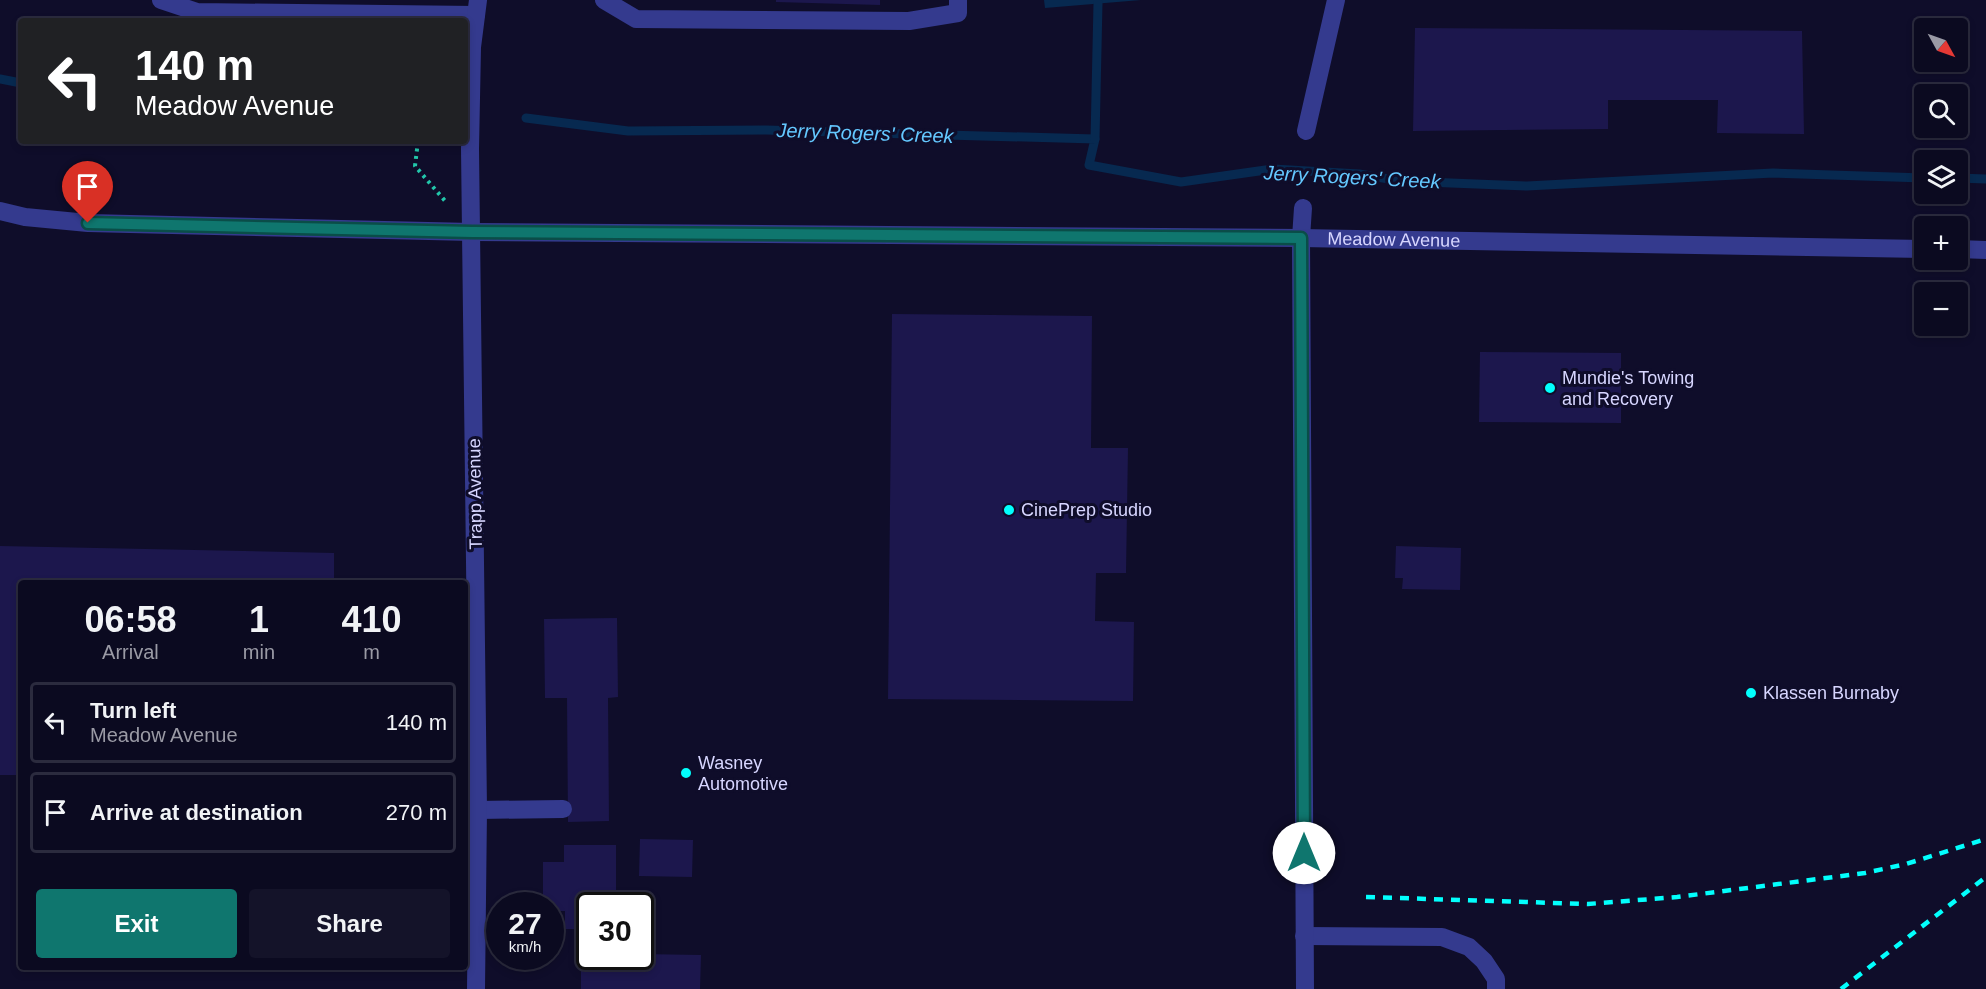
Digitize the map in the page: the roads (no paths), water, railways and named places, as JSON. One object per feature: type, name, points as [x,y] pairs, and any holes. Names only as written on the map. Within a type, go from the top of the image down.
[{"type":"street","points":[[161,0],[197,12],[477,8]]},
{"type":"street","points":[[604,0],[636,19],[909,21],[958,13],[958,0]]},
{"type":"street","points":[[1306,131],[1336,0]]},
{"type":"street","name":"Trapp Avenue","points":[[476,989],[478,810],[470,155],[472,47],[477,8]]},
{"type":"street","points":[[1303,208],[1301,238],[1305,989]]},
{"type":"street","name":"Meadow Avenue","points":[[0,211],[25,217],[88,223],[472,232],[1301,238],[1914,249]]},
{"type":"street","points":[[1968,249],[1986,250]]},
{"type":"street","points":[[478,810],[563,809]]},
{"type":"street","points":[[1305,936],[1442,938],[1469,947],[1484,961],[1496,979],[1497,989]]},
{"type":"water","points":[[1044,0],[1141,0],[1045,8]]},
{"type":"waterway","points":[[1095,139],[1098,3]]},
{"type":"waterway","name":"Jerry Rogers' Creek","points":[[0,79],[18,82]]},
{"type":"waterway","name":"Jerry Rogers' Creek","points":[[526,118],[628,131],[766,130],[1095,139],[1089,165],[1181,182],[1273,169],[1359,174],[1401,181],[1527,186],[1773,173],[1914,178]]},
{"type":"waterway","name":"Jerry Rogers' Creek","points":[[1968,178],[1986,179]]},
{"type":"railway","points":[[1366,897],[1588,904],[1677,897],[1865,873],[1906,864],[1986,839]]},
{"type":"railway","points":[[1841,989],[1986,877]]},
{"type":"place","name":"Mundie's Towing and Recovery","points":[[1550,388]]},
{"type":"place","name":"CinePrep Studio","points":[[1009,510]]},
{"type":"place","name":"Klassen Burnaby","points":[[1751,693]]},
{"type":"place","name":"Wasney Automotive","points":[[686,773]]}]
